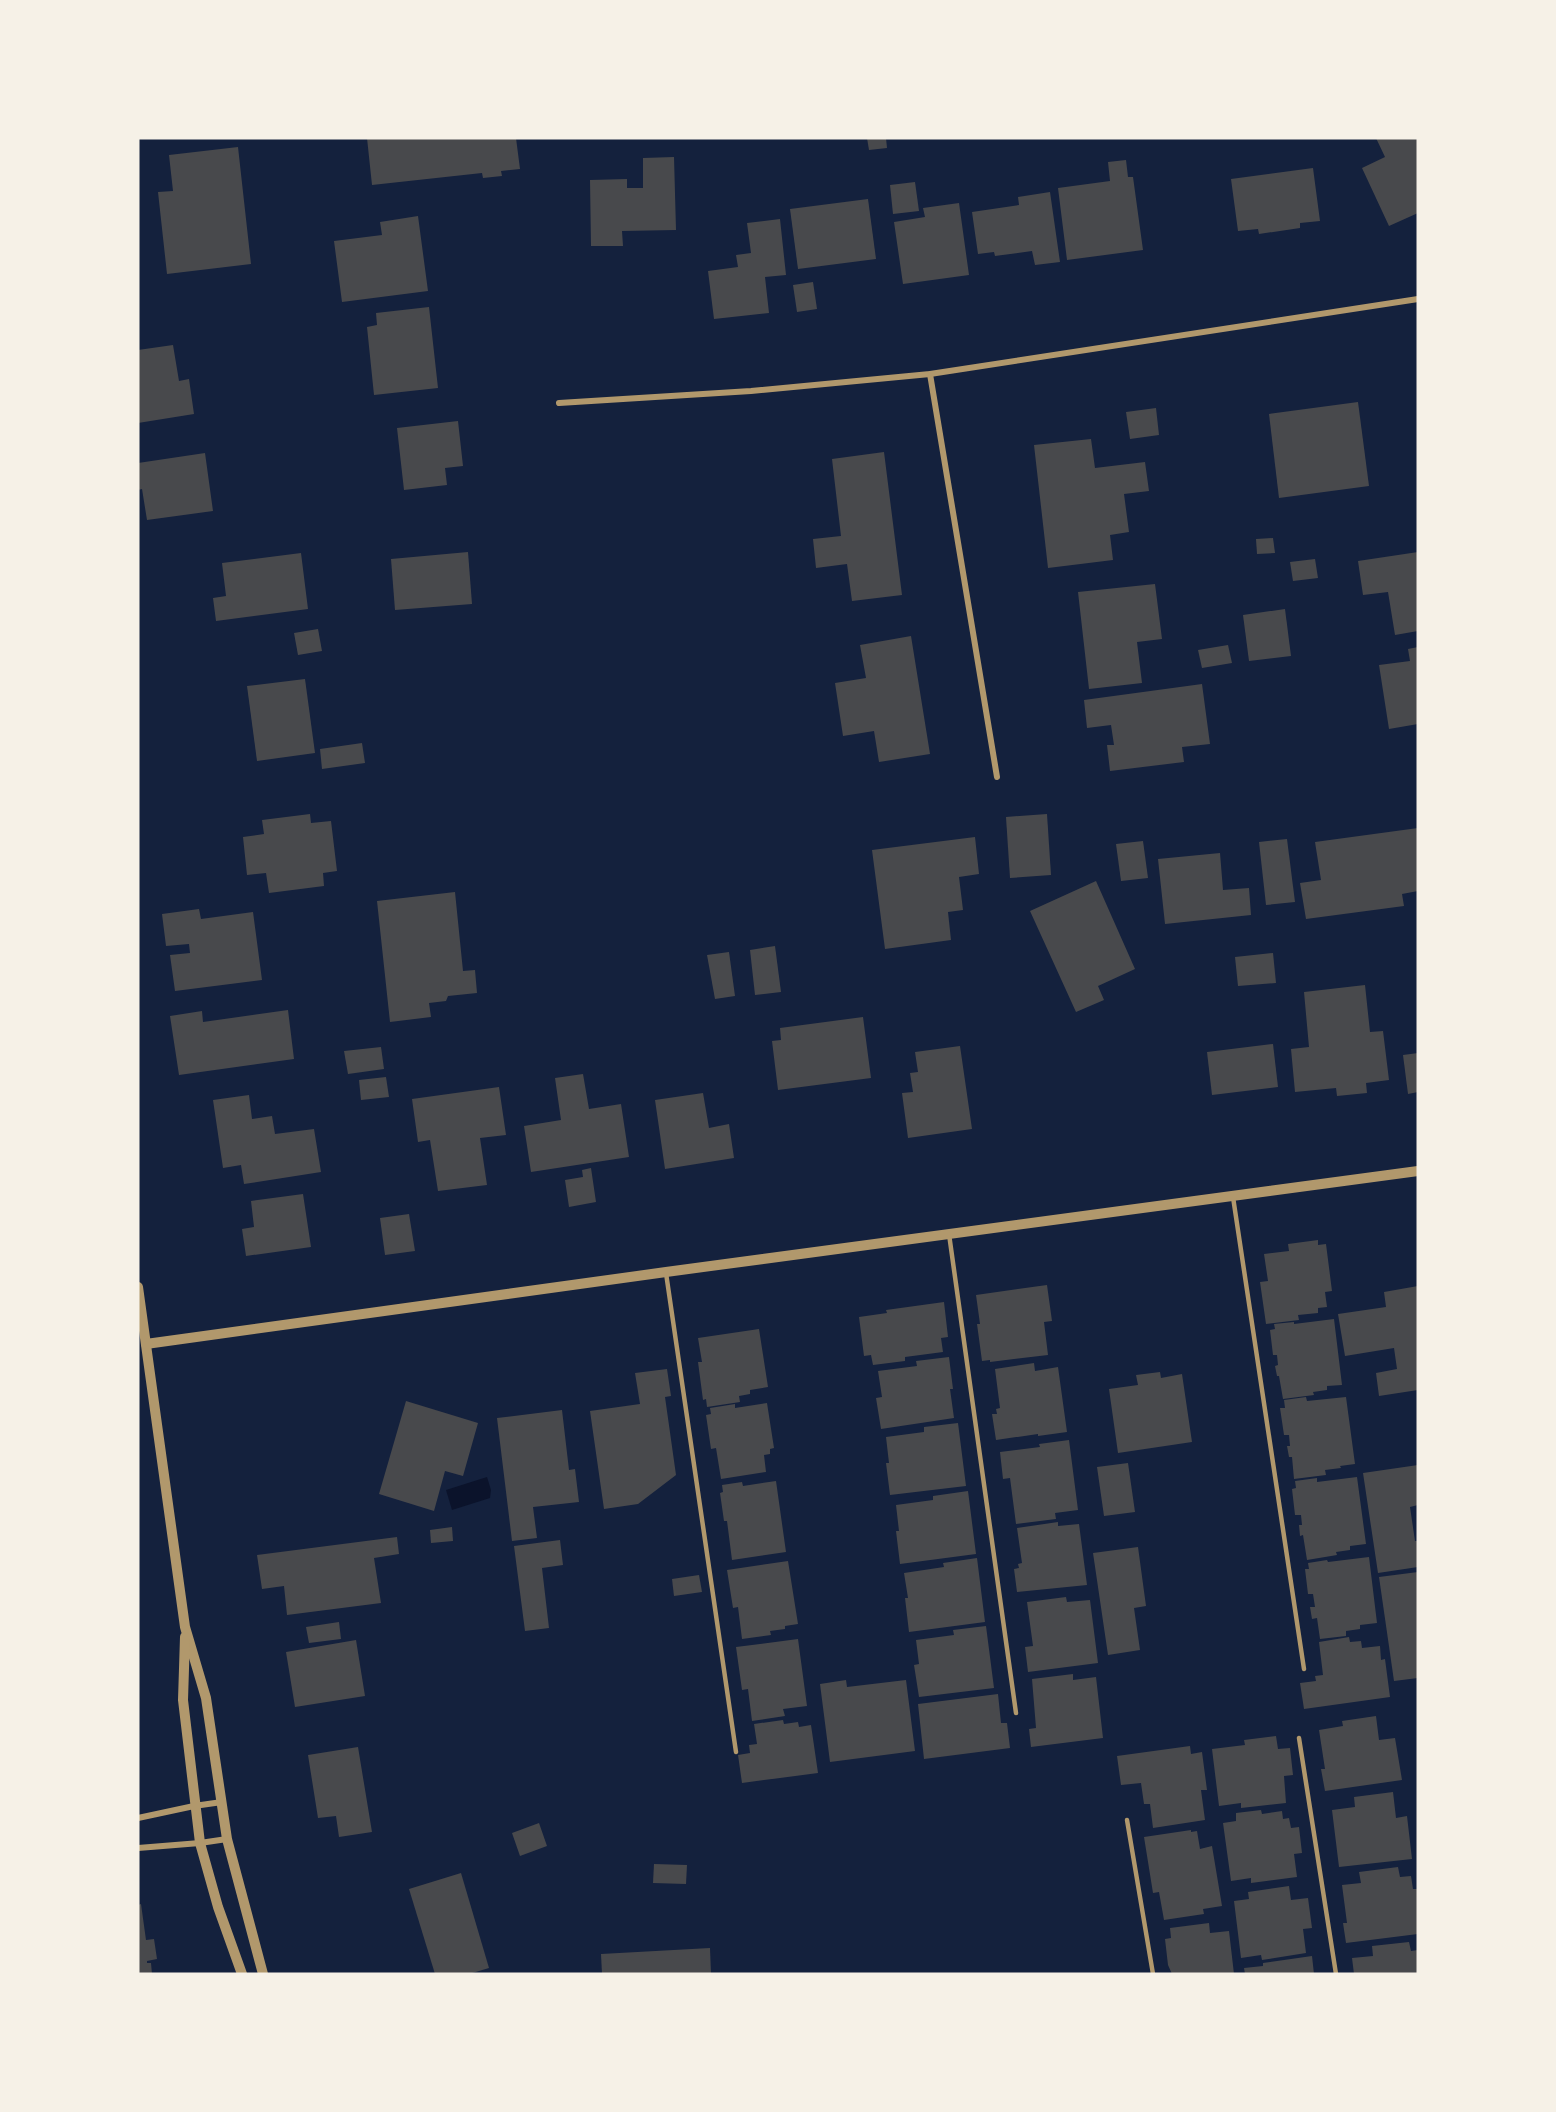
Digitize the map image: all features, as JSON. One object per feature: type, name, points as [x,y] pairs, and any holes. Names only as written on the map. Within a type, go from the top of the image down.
[{"type":"street","points":[[559,403],[751,391],[930,374],[1418,299]]},
{"type":"street","points":[[930,374],[997,777]]},
{"type":"street","points":[[146,1344],[1418,1171]]},
{"type":"street","points":[[138,1287],[185,1627],[206,1698],[227,1839],[263,1974]]},
{"type":"street","points":[[185,1627],[183,1700],[200,1843],[218,1906],[242,1974]]},
{"type":"street","points":[[138,1818],[222,1802]]},
{"type":"street","points":[[138,1848],[227,1839]]},
{"type":"lane","points":[[1233,1196],[1304,1669]]},
{"type":"lane","points":[[948,1234],[1016,1713]]},
{"type":"lane","points":[[666,1272],[736,1752]]},
{"type":"lane","points":[[1299,1738],[1336,1974]]},
{"type":"lane","points":[[1127,1820],[1153,1974]]},
{"type":"water","points":[[487,1477],[491,1490],[490,1498],[452,1510],[446,1490]]},
{"type":"building","points":[[367,138],[516,138],[520,169],[501,171],[502,176],[483,178],[482,173],[372,185]]},
{"type":"building","points":[[867,138],[886,138],[887,148],[869,150]]},
{"type":"building","points":[[1376,138],[1418,138],[1418,213],[1389,226],[1362,168],[1385,157]]},
{"type":"building","points":[[238,147],[251,264],[167,274],[158,192],[173,191],[169,155]]},
{"type":"building","points":[[674,157],[676,230],[622,231],[623,246],[591,246],[590,180],[627,179],[627,188],[643,188],[643,158]]},
{"type":"building","points":[[1126,160],[1128,177],[1133,177],[1143,250],[1067,260],[1058,188],[1110,181],[1108,162]]},
{"type":"building","points":[[1313,168],[1320,221],[1300,223],[1300,228],[1259,234],[1258,229],[1238,231],[1231,179]]},
{"type":"building","points":[[915,182],[919,211],[893,214],[890,185]]},
{"type":"building","points":[[1050,192],[1060,262],[1035,265],[1032,251],[995,256],[994,252],[978,254],[972,212],[1019,205],[1018,197]]},
{"type":"building","points":[[868,199],[876,259],[798,269],[790,209]]},
{"type":"building","points":[[959,203],[969,275],[903,284],[894,222],[925,217],[923,208]]},
{"type":"building","points":[[418,216],[428,291],[342,302],[334,241],[382,235],[380,222]]},
{"type":"building","points":[[780,219],[786,275],[765,277],[769,313],[714,319],[708,271],[738,267],[736,255],[751,253],[747,223]]},
{"type":"building","points":[[813,282],[817,309],[797,312],[793,285]]},
{"type":"building","points":[[429,307],[438,388],[374,395],[367,327],[377,325],[376,313]]},
{"type":"building","points":[[173,345],[179,381],[189,379],[194,414],[138,423],[138,350]]},
{"type":"building","points":[[1358,402],[1369,486],[1279,498],[1269,414]]},
{"type":"building","points":[[1156,408],[1159,435],[1130,439],[1126,412]]},
{"type":"building","points":[[458,421],[463,466],[445,468],[447,485],[404,490],[397,428]]},
{"type":"building","points":[[1091,439],[1095,468],[1145,462],[1149,491],[1124,494],[1129,532],[1110,535],[1113,560],[1048,568],[1034,445]]},
{"type":"building","points":[[884,452],[902,595],[852,601],[847,564],[816,568],[813,539],[841,536],[832,459]]},
{"type":"building","points":[[205,453],[213,511],[147,520],[142,489],[138,490],[138,463]]},
{"type":"building","points":[[1273,538],[1275,553],[1257,554],[1256,539]]},
{"type":"building","points":[[468,552],[472,604],[395,610],[391,559]]},
{"type":"building","points":[[1418,552],[1418,631],[1395,635],[1388,592],[1363,595],[1358,561]]},
{"type":"building","points":[[301,553],[308,609],[216,621],[213,598],[226,596],[222,563]]},
{"type":"building","points":[[1315,559],[1318,578],[1293,581],[1290,562]]},
{"type":"building","points":[[1155,584],[1162,639],[1137,642],[1142,683],[1089,689],[1078,592]]},
{"type":"building","points":[[1285,609],[1291,656],[1249,661],[1243,615]]},
{"type":"building","points":[[318,629],[322,651],[298,655],[294,633]]},
{"type":"building","points":[[911,636],[930,754],[879,762],[874,731],[843,736],[835,683],[866,678],[860,645]]},
{"type":"building","points":[[1228,645],[1232,663],[1202,668],[1198,650]]},
{"type":"building","points":[[1418,647],[1418,724],[1389,729],[1379,665],[1410,661],[1408,649]]},
{"type":"building","points":[[305,679],[315,753],[257,761],[247,686]]},
{"type":"building","points":[[1202,684],[1210,744],[1182,747],[1184,762],[1110,771],[1107,745],[1114,745],[1111,725],[1087,728],[1084,700]]},
{"type":"building","points":[[362,743],[365,763],[322,769],[320,749]]},
{"type":"building","points":[[310,814],[311,823],[331,821],[337,871],[323,873],[324,886],[269,893],[266,873],[247,875],[243,837],[264,834],[262,820]]},
{"type":"building","points":[[1047,814],[1051,875],[1010,878],[1006,817]]},
{"type":"building","points":[[1418,828],[1418,891],[1402,894],[1404,906],[1306,919],[1300,883],[1321,880],[1315,842]]},
{"type":"building","points":[[975,837],[979,874],[959,877],[963,910],[948,912],[951,940],[885,949],[872,850]]},
{"type":"building","points":[[1287,839],[1295,902],[1266,905],[1259,842]]},
{"type":"building","points":[[1143,841],[1148,878],[1121,881],[1116,844]]},
{"type":"building","points":[[1220,853],[1223,890],[1249,888],[1251,915],[1165,924],[1158,859]]},
{"type":"building","points":[[1096,881],[1135,969],[1098,986],[1104,1000],[1076,1012],[1030,911]]},
{"type":"building","points":[[455,892],[463,971],[475,970],[477,993],[448,996],[446,1001],[429,1003],[431,1017],[390,1022],[377,901]]},
{"type":"building","points":[[199,909],[201,919],[253,912],[262,980],[175,991],[170,955],[190,953],[189,944],[166,946],[162,914]]},
{"type":"building","points":[[775,946],[781,992],[755,995],[750,950]]},
{"type":"building","points":[[729,952],[735,996],[715,999],[707,955]]},
{"type":"building","points":[[1273,953],[1276,983],[1238,986],[1235,957]]},
{"type":"building","points":[[1365,985],[1370,1032],[1383,1031],[1389,1080],[1366,1083],[1367,1093],[1337,1096],[1336,1088],[1295,1092],[1291,1049],[1309,1047],[1304,992]]},
{"type":"building","points":[[288,1010],[294,1059],[179,1075],[170,1016],[202,1011],[203,1022]]},
{"type":"building","points":[[863,1017],[871,1078],[778,1090],[772,1041],[781,1040],[780,1028]]},
{"type":"building","points":[[1273,1044],[1278,1087],[1212,1095],[1207,1052]]},
{"type":"building","points":[[960,1046],[972,1129],[908,1138],[902,1093],[913,1092],[910,1073],[918,1072],[915,1052]]},
{"type":"building","points":[[381,1047],[384,1069],[348,1074],[344,1051]]},
{"type":"building","points":[[1418,1053],[1418,1092],[1408,1094],[1403,1055]]},
{"type":"building","points":[[583,1074],[589,1109],[621,1104],[629,1157],[531,1172],[524,1126],[561,1120],[555,1078]]},
{"type":"building","points":[[386,1077],[389,1097],[361,1100],[359,1080]]},
{"type":"building","points":[[499,1087],[506,1135],[480,1138],[487,1185],[438,1191],[430,1140],[418,1142],[412,1099]]},
{"type":"building","points":[[703,1093],[709,1128],[729,1124],[734,1158],[665,1169],[655,1100]]},
{"type":"building","points":[[249,1095],[252,1119],[272,1116],[275,1134],[314,1129],[321,1172],[244,1184],[241,1165],[223,1168],[213,1100]]},
{"type":"building","points":[[591,1168],[596,1202],[569,1207],[565,1180],[583,1177],[582,1170]]},
{"type":"building","points":[[303,1194],[311,1247],[246,1256],[242,1229],[254,1227],[251,1201]]},
{"type":"building","points":[[409,1214],[415,1251],[385,1255],[380,1218]]},
{"type":"building","points":[[1318,1240],[1318,1245],[1326,1244],[1332,1291],[1325,1292],[1327,1307],[1318,1308],[1318,1313],[1298,1315],[1299,1320],[1266,1324],[1260,1282],[1268,1281],[1264,1254],[1289,1251],[1288,1244]]},
{"type":"building","points":[[1047,1285],[1052,1321],[1044,1322],[1048,1355],[982,1361],[976,1295]]},
{"type":"building","points":[[1418,1286],[1418,1390],[1379,1396],[1376,1373],[1397,1369],[1394,1348],[1345,1356],[1338,1314],[1386,1307],[1384,1292]]},
{"type":"building","points":[[944,1302],[948,1337],[941,1338],[943,1352],[905,1357],[905,1361],[873,1365],[871,1355],[864,1356],[859,1317],[887,1313],[886,1310]]},
{"type":"building","points":[[1334,1319],[1342,1385],[1327,1386],[1327,1390],[1313,1392],[1314,1395],[1283,1399],[1275,1366],[1278,1365],[1277,1355],[1273,1355],[1270,1330],[1275,1329],[1274,1324]]},
{"type":"building","points":[[759,1329],[768,1387],[750,1390],[750,1394],[739,1396],[740,1402],[707,1407],[706,1399],[703,1400],[698,1362],[702,1362],[698,1338]]},
{"type":"building","points":[[949,1357],[954,1418],[881,1429],[876,1398],[882,1397],[878,1371],[917,1366],[916,1361]]},
{"type":"building","points":[[1034,1363],[1035,1371],[1058,1367],[1067,1432],[996,1440],[992,1414],[997,1414],[996,1409],[1000,1408],[995,1369]]},
{"type":"building","points":[[667,1369],[671,1396],[665,1397],[676,1475],[638,1504],[604,1509],[590,1411],[640,1404],[635,1373]]},
{"type":"building","points":[[1160,1372],[1161,1378],[1182,1374],[1192,1442],[1118,1453],[1109,1389],[1138,1385],[1136,1375]]},
{"type":"building","points":[[1306,1397],[1307,1401],[1346,1397],[1355,1464],[1325,1470],[1326,1475],[1294,1479],[1292,1457],[1289,1457],[1287,1446],[1290,1446],[1289,1435],[1284,1435],[1280,1408],[1285,1408],[1284,1400]]},
{"type":"building","points":[[406,1401],[478,1423],[463,1476],[445,1471],[434,1511],[379,1494]]},
{"type":"building","points":[[767,1403],[774,1448],[770,1449],[770,1454],[764,1455],[766,1472],[721,1479],[716,1448],[711,1449],[706,1415],[711,1414],[710,1408],[735,1404],[735,1408]]},
{"type":"building","points":[[562,1410],[569,1470],[575,1469],[579,1502],[533,1507],[537,1538],[512,1541],[497,1418]]},
{"type":"building","points":[[958,1423],[966,1486],[890,1495],[886,1437],[924,1432],[924,1427]]},
{"type":"building","points":[[1069,1440],[1078,1510],[1055,1513],[1056,1519],[1016,1524],[1010,1478],[1003,1479],[1000,1452],[1040,1447],[1039,1444]]},
{"type":"building","points":[[1128,1463],[1135,1512],[1104,1516],[1097,1467]]},
{"type":"building","points":[[1418,1465],[1418,1505],[1410,1507],[1415,1541],[1418,1541],[1418,1567],[1378,1573],[1363,1473]]},
{"type":"building","points":[[1357,1477],[1366,1544],[1350,1546],[1350,1550],[1336,1552],[1337,1555],[1307,1560],[1303,1535],[1300,1536],[1301,1515],[1295,1515],[1292,1489],[1296,1488],[1295,1481],[1317,1478],[1317,1482]]},
{"type":"building","points":[[776,1481],[786,1552],[732,1560],[727,1521],[724,1521],[720,1493],[723,1492],[722,1485],[742,1482],[743,1486]]},
{"type":"building","points":[[968,1491],[976,1554],[900,1564],[896,1505],[933,1500],[933,1496]]},
{"type":"building","points":[[1058,1522],[1058,1526],[1079,1524],[1087,1585],[1017,1592],[1014,1569],[1019,1568],[1018,1564],[1022,1563],[1017,1528]]},
{"type":"building","points":[[452,1527],[453,1541],[431,1543],[430,1530]]},
{"type":"building","points":[[397,1537],[399,1554],[374,1558],[381,1603],[287,1615],[284,1586],[262,1589],[257,1555]]},
{"type":"building","points":[[560,1540],[563,1565],[542,1568],[549,1628],[525,1631],[514,1546]]},
{"type":"building","points":[[1138,1547],[1146,1606],[1134,1608],[1140,1650],[1108,1655],[1093,1553]]},
{"type":"building","points":[[1369,1557],[1377,1623],[1360,1625],[1360,1629],[1346,1631],[1346,1636],[1320,1639],[1317,1618],[1312,1619],[1310,1607],[1315,1607],[1313,1594],[1308,1594],[1305,1569],[1309,1569],[1308,1563]]},
{"type":"building","points":[[977,1558],[985,1622],[909,1632],[905,1598],[908,1598],[904,1573],[944,1567],[943,1563]]},
{"type":"building","points":[[788,1561],[798,1624],[770,1631],[771,1635],[742,1639],[738,1607],[733,1608],[727,1570]]},
{"type":"building","points":[[1418,1572],[1418,1678],[1394,1681],[1379,1577]]},
{"type":"building","points":[[699,1575],[702,1592],[674,1596],[672,1579]]},
{"type":"building","points":[[1066,1597],[1067,1602],[1090,1600],[1098,1663],[1028,1672],[1025,1647],[1033,1646],[1027,1602]]},
{"type":"building","points":[[339,1622],[341,1639],[309,1643],[306,1627]]},
{"type":"building","points":[[986,1626],[994,1688],[919,1697],[914,1665],[919,1664],[916,1640],[954,1635],[953,1630]]},
{"type":"building","points":[[1349,1637],[1350,1642],[1361,1641],[1362,1648],[1380,1646],[1381,1660],[1385,1659],[1390,1697],[1304,1709],[1300,1683],[1316,1681],[1315,1676],[1323,1675],[1319,1642]]},
{"type":"building","points":[[798,1639],[807,1706],[783,1709],[785,1716],[752,1721],[748,1689],[742,1690],[736,1647]]},
{"type":"building","points":[[356,1640],[365,1696],[295,1707],[286,1652]]},
{"type":"building","points":[[1073,1674],[1073,1680],[1096,1677],[1103,1738],[1031,1747],[1029,1729],[1036,1728],[1032,1679]]},
{"type":"building","points":[[846,1680],[847,1687],[906,1680],[915,1751],[830,1762],[820,1684]]},
{"type":"building","points":[[998,1694],[1001,1723],[1007,1723],[1010,1748],[924,1759],[918,1704]]},
{"type":"building","points":[[1376,1716],[1379,1740],[1395,1738],[1402,1780],[1325,1791],[1321,1769],[1325,1769],[1319,1730],[1343,1726],[1342,1721]]},
{"type":"building","points":[[783,1720],[784,1724],[798,1722],[799,1727],[811,1725],[818,1773],[742,1783],[738,1755],[750,1753],[749,1745],[757,1744],[754,1724]]},
{"type":"building","points":[[1276,1736],[1278,1749],[1290,1748],[1293,1775],[1284,1776],[1286,1803],[1241,1808],[1241,1803],[1219,1806],[1212,1749],[1245,1745],[1244,1740]]},
{"type":"building","points":[[1190,1746],[1191,1754],[1202,1752],[1207,1790],[1201,1790],[1205,1820],[1153,1828],[1150,1804],[1144,1804],[1141,1783],[1121,1785],[1117,1756]]},
{"type":"building","points":[[358,1747],[372,1832],[339,1837],[336,1816],[318,1818],[308,1755]]},
{"type":"building","points":[[1393,1792],[1396,1818],[1407,1816],[1412,1859],[1339,1867],[1332,1810],[1355,1807],[1354,1797]]},
{"type":"building","points":[[1261,1810],[1262,1814],[1282,1811],[1283,1819],[1289,1818],[1291,1828],[1299,1827],[1302,1853],[1294,1854],[1297,1877],[1251,1883],[1251,1878],[1231,1881],[1223,1823],[1236,1821],[1236,1813]]},
{"type":"building","points":[[539,1823],[547,1846],[520,1856],[512,1833]]},
{"type":"building","points":[[1191,1830],[1191,1832],[1197,1831],[1200,1849],[1212,1846],[1222,1906],[1203,1909],[1204,1914],[1164,1920],[1159,1892],[1153,1893],[1144,1837]]},
{"type":"building","points":[[654,1864],[687,1865],[686,1884],[653,1883]]},
{"type":"building","points":[[1398,1867],[1400,1877],[1411,1876],[1413,1889],[1417,1889],[1418,1934],[1346,1943],[1343,1923],[1347,1923],[1342,1885],[1361,1883],[1359,1872]]},
{"type":"building","points":[[461,1873],[489,1968],[469,1974],[435,1974],[409,1889]]},
{"type":"building","points":[[1289,1886],[1291,1900],[1308,1898],[1312,1928],[1303,1929],[1306,1953],[1262,1960],[1261,1955],[1241,1958],[1234,1901],[1249,1899],[1248,1892]]},
{"type":"building","points":[[141,1904],[146,1940],[154,1939],[157,1959],[147,1961],[151,1963],[152,1974],[138,1974],[138,1905]]},
{"type":"building","points":[[1209,1923],[1210,1933],[1229,1931],[1234,1974],[1172,1974],[1168,1965],[1165,1939],[1171,1938],[1170,1928]]},
{"type":"building","points":[[1409,1942],[1411,1951],[1418,1950],[1418,1974],[1354,1974],[1352,1958],[1373,1956],[1372,1946]]},
{"type":"building","points":[[710,1948],[711,1974],[602,1974],[601,1954]]},
{"type":"building","points":[[1312,1956],[1314,1974],[1245,1974],[1244,1968]]}]
